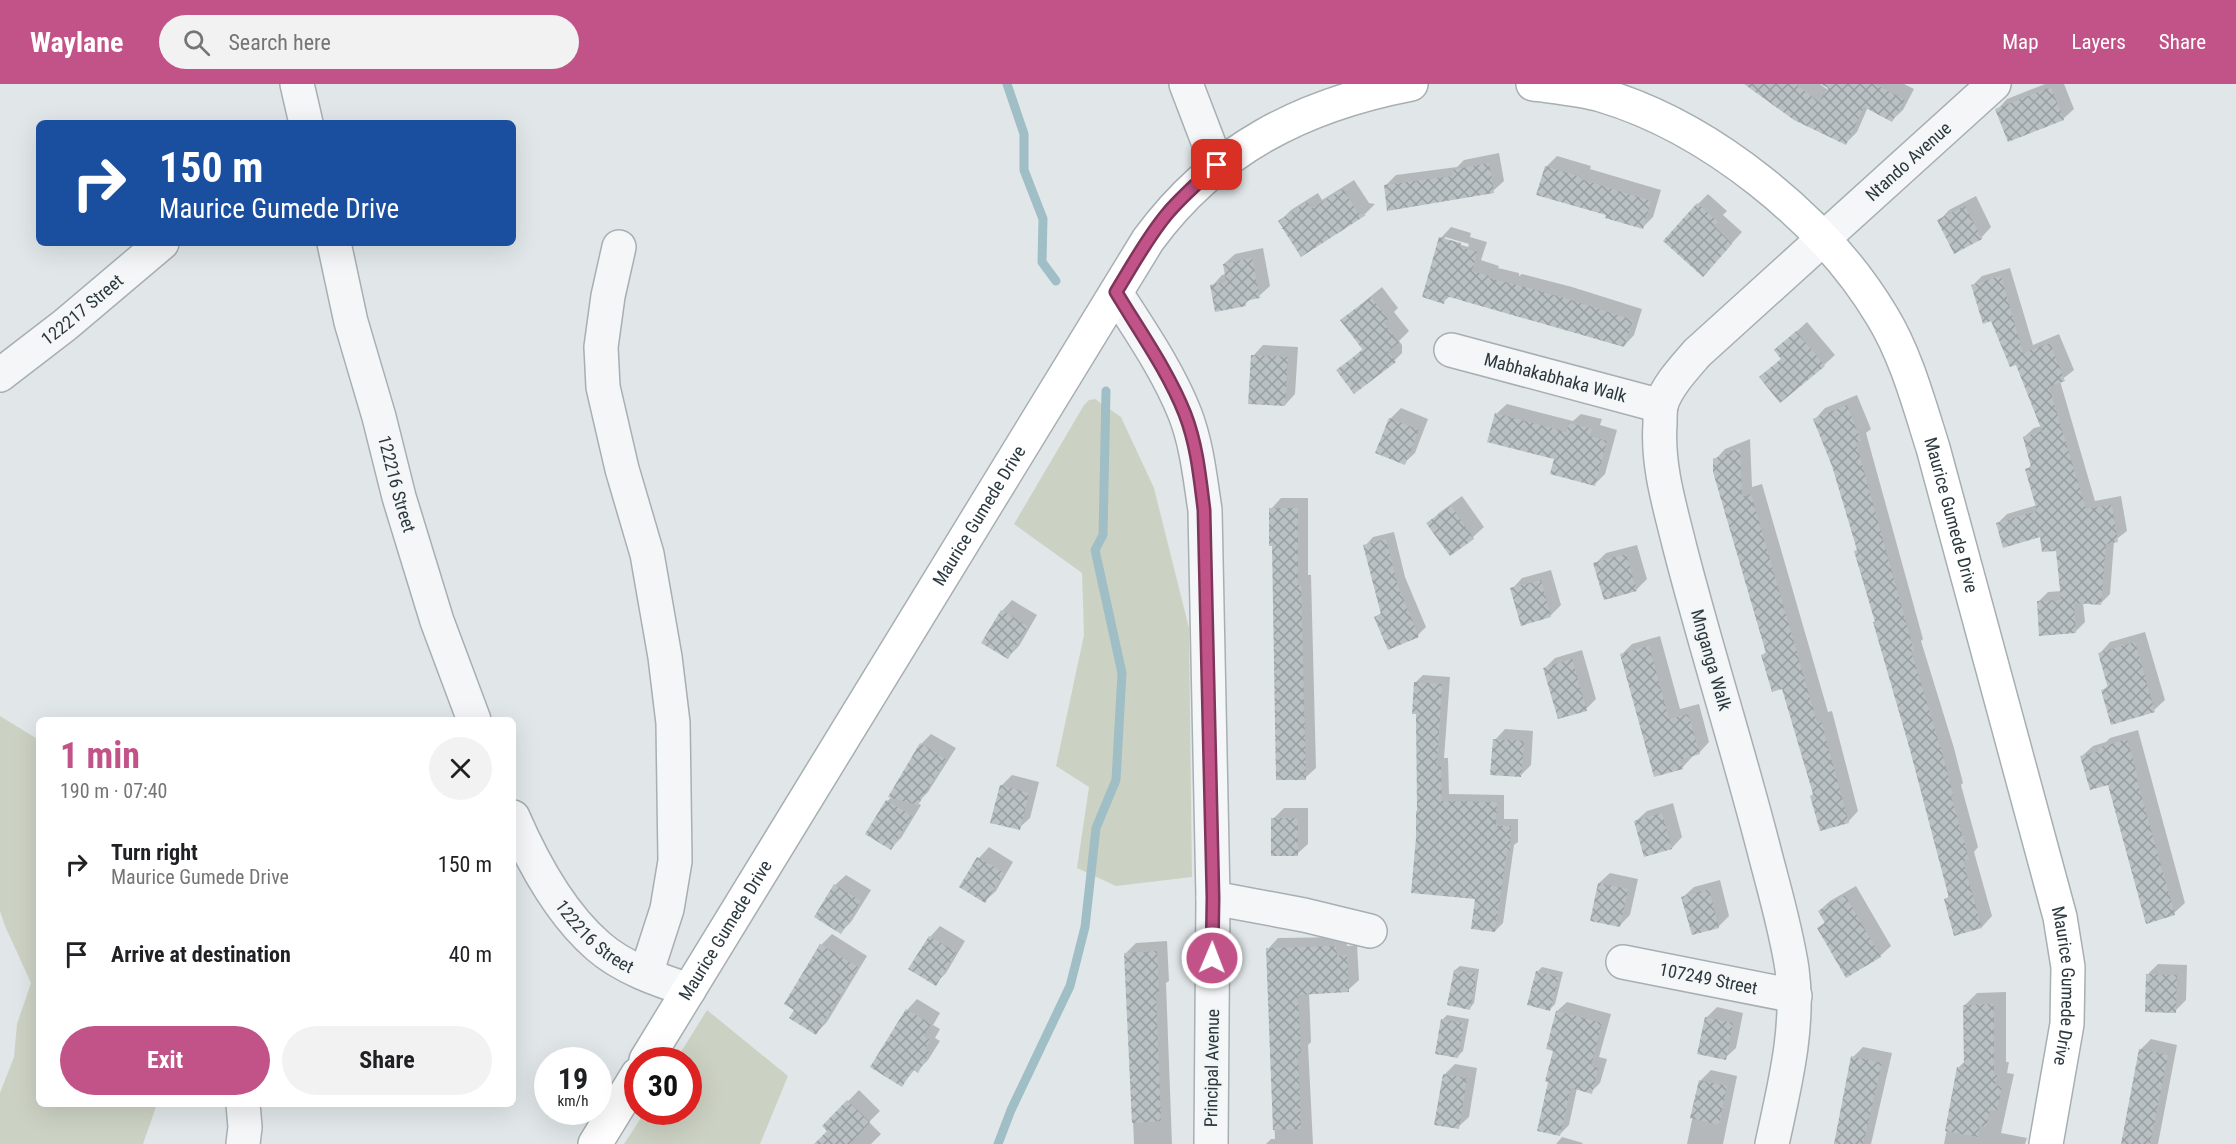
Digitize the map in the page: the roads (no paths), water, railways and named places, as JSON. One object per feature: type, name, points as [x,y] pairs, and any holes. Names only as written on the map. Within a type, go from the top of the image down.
[{"type":"street","points":[[297,84],[305,120]]},
{"type":"street","points":[[1186,84],[1217,165]]},
{"type":"street","name":"Maurice Gumede Drive","points":[[654,1047],[1148,240],[1166,216],[1186,193],[1217,165],[1273,129],[1324,107],[1378,90],[1411,84]]},
{"type":"street","name":"Maurice Gumede Drive","points":[[1533,84],[1599,94],[1657,115],[1706,144],[1760,180],[1824,239],[1859,281],[1883,317],[1910,376],[1933,448],[2047,862],[2060,917],[2068,978],[2067,1024],[2046,1144]]},
{"type":"street","name":"Ntando Avenue","points":[[1824,239],[1994,84]]},
{"type":"street","name":"Mnganga Walk","points":[[1772,1144],[1784,1089],[1795,996],[1792,968],[1740,758],[1691,591],[1664,483],[1659,442],[1661,406],[1677,376],[1697,353],[1824,239]]},
{"type":"street","name":"122217 Street","points":[[0,375],[65,325],[158,246]]},
{"type":"street","name":"122216 Street","points":[[335,246],[351,322],[379,417],[399,497],[437,621],[473,717]]},
{"type":"street","points":[[619,247],[608,296],[601,347],[603,387],[622,469],[647,554],[665,657],[673,723],[674,877],[667,909],[646,974]]},
{"type":"street","name":"Principal Avenue","points":[[1116,292],[1164,370],[1186,415],[1198,457],[1204,510],[1213,898],[1211,1144]]},
{"type":"street","name":"Mabhakabhaka Walk","points":[[1451,350],[1661,406]]},
{"type":"street","name":"122216 Street","points":[[516,825],[523,841],[560,903],[598,946],[619,961],[688,990]]},
{"type":"street","points":[[1213,898],[1304,915],[1370,931]]},
{"type":"street","name":"107249 Street","points":[[1623,962],[1795,996]]},
{"type":"street","points":[[594,1144],[624,1096]]},
{"type":"street","points":[[243,1107],[245,1127],[243,1144]]},
{"type":"waterway","points":[[1007,84],[1024,134],[1024,170],[1043,219],[1042,262],[1056,281]]},
{"type":"waterway","points":[[998,1144],[1011,1110],[1070,986],[1085,927],[1096,828],[1116,780],[1122,673],[1095,550],[1103,535],[1106,391]]}]
